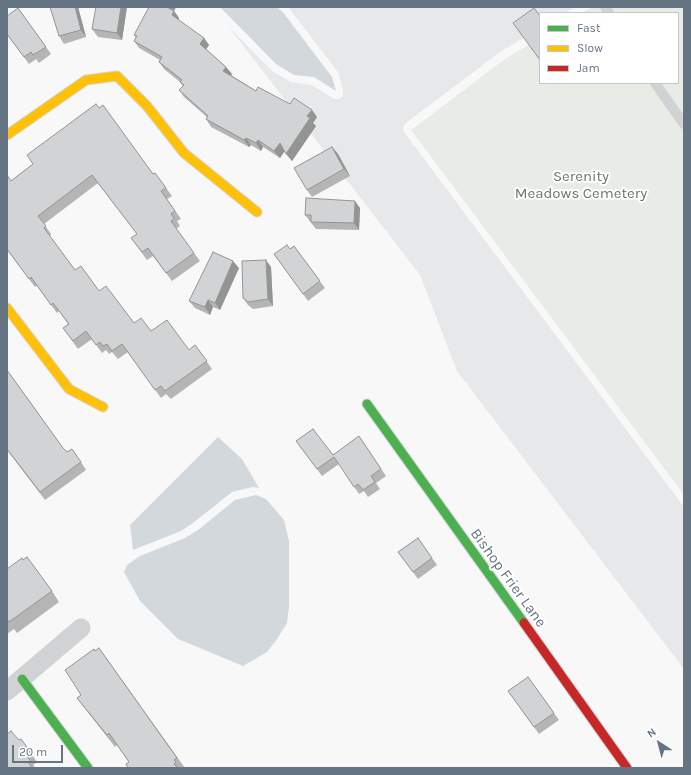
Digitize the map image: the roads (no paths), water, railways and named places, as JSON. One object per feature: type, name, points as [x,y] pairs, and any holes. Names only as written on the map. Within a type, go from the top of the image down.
[{"type":"street","points":[[7,136],[86,80],[117,76],[147,106],[184,153],[257,212]]},
{"type":"street","points":[[7,308],[69,389],[103,407]]},
{"type":"street","name":"Bishop Frier Lane","points":[[367,404],[627,768]]},
{"type":"street","points":[[7,692],[82,628]]},
{"type":"street","points":[[22,679],[88,768]]},
{"type":"lane","points":[[656,84],[684,124]]},
{"type":"park label","name":"Serenity Meadows Cemetery","points":[[581,186]]}]
